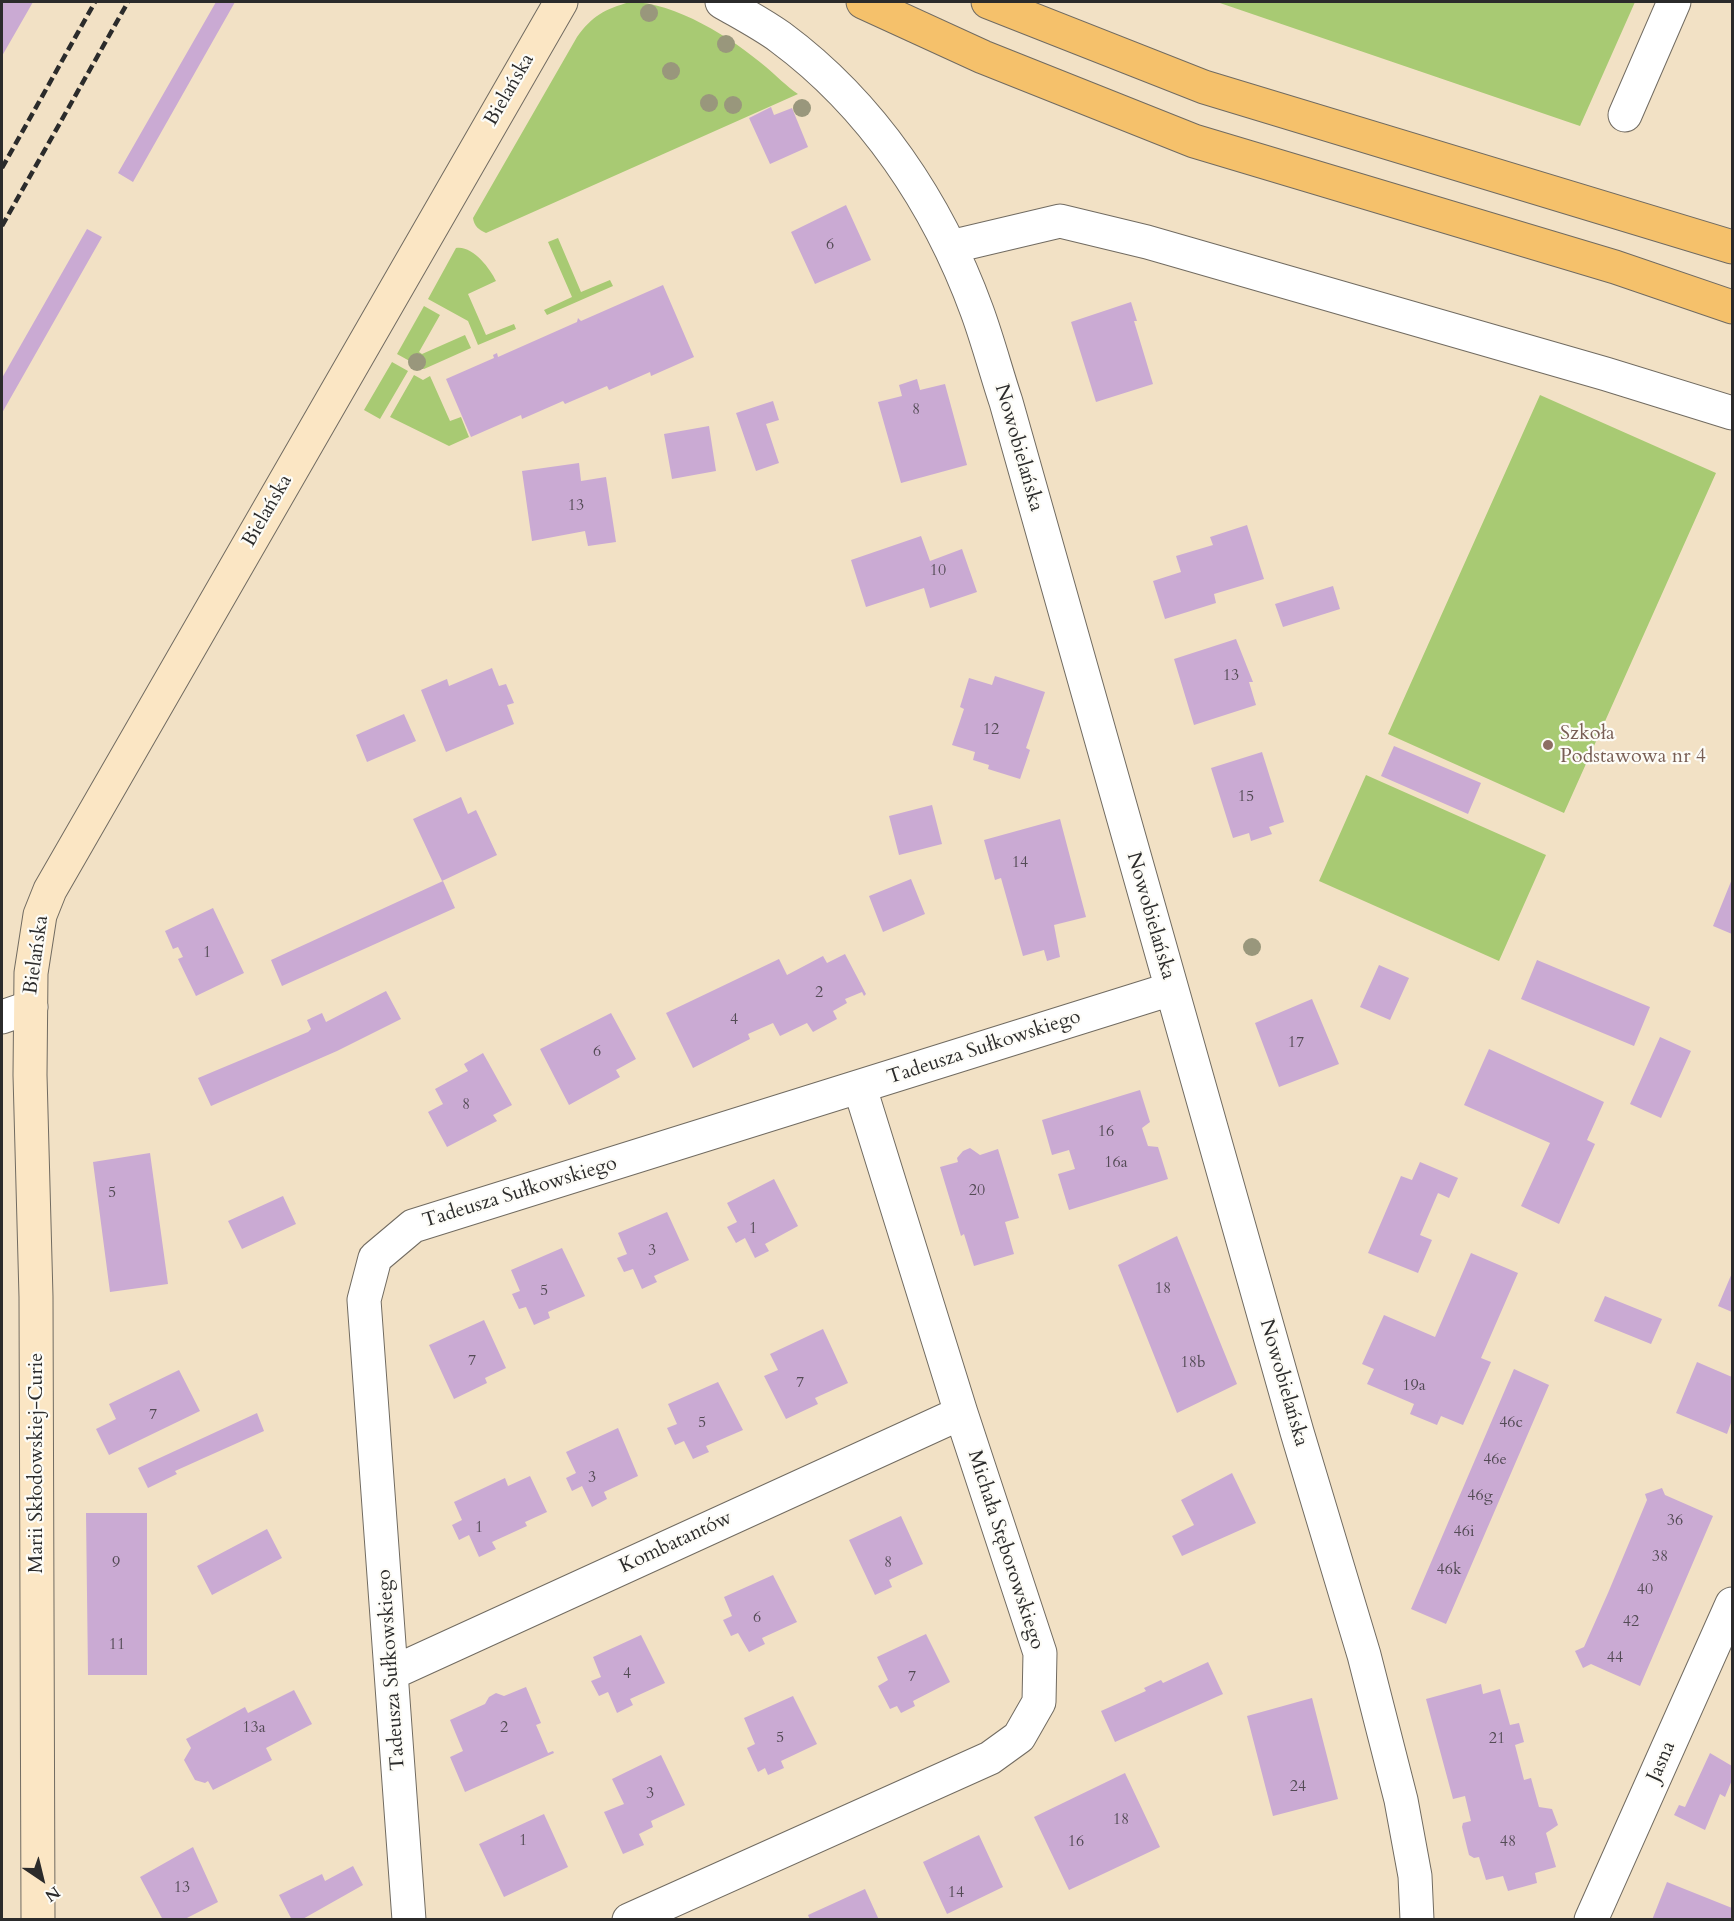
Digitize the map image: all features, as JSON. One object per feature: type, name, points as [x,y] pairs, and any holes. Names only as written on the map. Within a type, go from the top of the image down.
[{"type":"main road","points":[[863,2],[984,57],[1194,141],[1615,267],[1732,307]]},
{"type":"main road","points":[[998,6],[1204,87],[1732,247]]},
{"type":"street","name":"Bielańska","points":[[16,1012],[40,915],[50,890],[561,2]]},
{"type":"street","name":"Nowobielańska","points":[[722,2],[779,37],[822,72],[863,113],[902,165],[937,221],[977,311],[1005,402],[1293,1420],[1364,1655],[1401,1800],[1415,1876],[1417,1920]]},
{"type":"street","points":[[1625,115],[1674,2]]},
{"type":"street","points":[[950,247],[1060,221],[1147,242],[1606,374],[1732,413]]},
{"type":"street","name":"Tadeusza Sułkowskiego","points":[[409,1920],[364,1300],[375,1258],[413,1226],[1171,989]]},
{"type":"street","name":"Marii Skłodowskiej-Curie","points":[[16,1012],[36,1298],[38,1920]]},
{"type":"street","name":"Michała Stęborowskiego","points":[[629,1920],[970,1768],[1007,1747],[1031,1719],[1039,1702],[1040,1653],[961,1413],[860,1088]]},
{"type":"street","name":"Kombatantów","points":[[392,1673],[961,1413]]},
{"type":"street","name":"Jasna","points":[[1592,1920],[1732,1604]]},
{"type":"green space","points":[[630,2],[665,8],[702,24],[737,45],[798,94],[486,233],[481,231],[473,218],[577,37],[600,14]]},
{"type":"green space","points":[[1217,2],[1635,2],[1580,126]]},
{"type":"green space","points":[[558,238],[581,292],[610,280],[613,286],[547,315],[544,310],[572,297],[548,242]]},
{"type":"green space","points":[[456,248],[468,250],[474,254],[485,264],[496,281],[468,294],[486,335],[514,324],[516,329],[478,345],[468,321],[428,299]]},
{"type":"green space","points":[[424,306],[440,315],[419,352],[422,354],[465,335],[471,348],[424,369],[397,354]]},
{"type":"green space","points":[[392,362],[408,371],[380,419],[364,410]]},
{"type":"green space","points":[[414,375],[423,380],[430,376],[450,421],[461,417],[469,437],[449,446],[390,417]]},
{"type":"green space","points":[[1540,395],[1716,473],[1564,813],[1388,734]]},
{"type":"green space","points":[[1366,775],[1546,855],[1499,961],[1319,881]]},
{"type":"building","points":[[2,2],[33,2],[2,56]]},
{"type":"building","points":[[216,2],[235,2],[133,182],[118,173]]},
{"type":"building","points":[[771,107],[774,115],[792,108],[808,147],[770,164],[749,118]]},
{"type":"building","points":[[846,205],[871,260],[815,284],[791,232]]},
{"type":"building","points":[[87,229],[102,237],[2,413],[2,378]]},
{"type":"building","points":[[663,285],[694,357],[651,376],[650,372],[609,390],[607,386],[565,404],[563,401],[522,419],[521,415],[471,437],[446,379],[494,358],[493,355],[497,353],[498,357],[577,322],[578,318],[581,321]]},
{"type":"building","points":[[1131,302],[1137,321],[1134,321],[1153,384],[1096,402],[1071,322]]},
{"type":"building","points":[[917,379],[920,390],[945,384],[967,465],[901,483],[878,402],[902,396],[899,385]]},
{"type":"building","points":[[773,401],[779,420],[766,424],[779,463],[756,471],[736,413]]},
{"type":"building","points":[[709,426],[716,471],[672,479],[664,434]]},
{"type":"building","points":[[579,463],[581,481],[606,477],[616,542],[588,546],[585,531],[532,541],[522,471]]},
{"type":"building","points":[[1247,525],[1264,579],[1214,594],[1216,603],[1165,619],[1153,581],[1181,572],[1176,556],[1213,545],[1210,537]]},
{"type":"building","points":[[921,536],[930,561],[962,549],[977,592],[930,608],[924,588],[866,607],[851,560]]},
{"type":"building","points":[[1333,586],[1340,609],[1283,627],[1275,604]]},
{"type":"building","points":[[1236,639],[1253,682],[1249,682],[1256,705],[1194,725],[1174,659]]},
{"type":"building","points":[[492,668],[499,686],[506,684],[514,703],[507,705],[514,724],[446,752],[421,690],[447,679],[449,686]]},
{"type":"building","points":[[995,676],[1045,692],[1026,748],[1030,750],[1020,779],[988,769],[989,765],[973,760],[975,752],[952,745],[964,709],[960,707],[969,678],[992,685]]},
{"type":"building","points":[[404,714],[416,741],[367,762],[356,735]]},
{"type":"building","points":[[1394,746],[1481,783],[1468,814],[1381,776]]},
{"type":"building","points":[[1262,752],[1284,822],[1269,827],[1272,834],[1251,841],[1249,833],[1233,838],[1211,768]]},
{"type":"building","points":[[461,797],[468,814],[476,810],[497,855],[442,881],[413,819]]},
{"type":"building","points":[[932,805],[942,844],[899,855],[889,816]]},
{"type":"building","points":[[1060,819],[1086,917],[1054,925],[1060,957],[1047,961],[1044,950],[1023,956],[1001,878],[995,880],[984,840]]},
{"type":"building","points":[[911,879],[925,914],[883,932],[869,896]]},
{"type":"building","points":[[1732,879],[1732,934],[1713,926]]},
{"type":"building","points":[[443,881],[455,908],[282,986],[271,960]]},
{"type":"building","points":[[213,908],[244,973],[196,996],[178,959],[183,957],[178,947],[173,949],[165,931]]},
{"type":"building","points":[[845,954],[866,994],[864,996],[862,992],[845,999],[847,1003],[833,1011],[837,1019],[813,1032],[807,1023],[780,1036],[773,1023],[748,1034],[750,1039],[693,1068],[666,1013],[779,959],[787,975],[823,956],[827,963]]},
{"type":"building","points":[[1537,960],[1650,1007],[1634,1046],[1521,999]]},
{"type":"building","points":[[1379,965],[1409,978],[1390,1020],[1360,1007]]},
{"type":"building","points":[[386,991],[401,1019],[337,1051],[211,1106],[198,1078],[308,1032],[311,1029],[307,1020],[322,1013],[326,1022]]},
{"type":"building","points":[[1312,999],[1339,1064],[1279,1087],[1255,1023]]},
{"type":"building","points":[[611,1013],[636,1059],[616,1070],[620,1077],[569,1105],[540,1049]]},
{"type":"building","points":[[1660,1037],[1691,1051],[1661,1118],[1630,1104]]},
{"type":"building","points":[[1489,1049],[1604,1102],[1587,1140],[1595,1144],[1559,1224],[1521,1206],[1550,1143],[1464,1105]]},
{"type":"building","points":[[483,1053],[512,1105],[493,1115],[497,1121],[447,1147],[428,1112],[443,1104],[435,1089],[468,1071],[464,1064]]},
{"type":"building","points":[[1140,1090],[1150,1122],[1142,1128],[1148,1146],[1158,1147],[1168,1179],[1069,1210],[1058,1174],[1075,1169],[1069,1150],[1052,1155],[1042,1120]]},
{"type":"building","points":[[970,1148],[980,1155],[998,1149],[1019,1218],[1005,1222],[1014,1254],[974,1266],[964,1234],[961,1236],[940,1167],[958,1162],[957,1158],[963,1151]]},
{"type":"building","points":[[150,1153],[168,1284],[110,1292],[93,1162]]},
{"type":"building","points":[[1420,1162],[1458,1178],[1449,1198],[1438,1193],[1420,1235],[1432,1240],[1418,1273],[1368,1253],[1401,1176],[1412,1180]]},
{"type":"building","points":[[774,1179],[798,1226],[765,1244],[769,1251],[755,1258],[745,1238],[736,1243],[727,1227],[737,1222],[727,1203]]},
{"type":"building","points":[[283,1196],[296,1224],[242,1249],[228,1221]]},
{"type":"building","points":[[667,1212],[689,1260],[654,1276],[657,1282],[642,1289],[633,1269],[624,1272],[617,1258],[627,1254],[618,1233]]},
{"type":"building","points":[[1177,1236],[1237,1384],[1177,1413],[1118,1265]]},
{"type":"building","points":[[562,1248],[585,1296],[548,1312],[550,1318],[534,1325],[526,1307],[519,1309],[512,1294],[520,1291],[511,1270]]},
{"type":"building","points":[[1471,1253],[1518,1273],[1481,1358],[1491,1362],[1463,1425],[1441,1416],[1437,1425],[1410,1414],[1414,1404],[1367,1384],[1374,1369],[1362,1364],[1384,1315],[1435,1337]]},
{"type":"building","points":[[1732,1273],[1732,1312],[1718,1306]]},
{"type":"building","points":[[1605,1296],[1662,1319],[1651,1344],[1594,1321]]},
{"type":"building","points":[[484,1320],[506,1368],[485,1378],[487,1383],[454,1399],[429,1345]]},
{"type":"building","points":[[823,1329],[848,1383],[815,1398],[818,1404],[786,1419],[764,1376],[778,1370],[770,1354]]},
{"type":"building","points":[[1697,1362],[1732,1377],[1732,1420],[1727,1434],[1676,1413]]},
{"type":"building","points":[[1514,1369],[1549,1385],[1446,1624],[1411,1609]]},
{"type":"building","points":[[179,1370],[200,1411],[109,1455],[96,1429],[116,1419],[109,1404]]},
{"type":"building","points":[[718,1382],[743,1430],[706,1446],[709,1452],[693,1459],[684,1441],[675,1445],[667,1428],[677,1424],[668,1404]]},
{"type":"building","points":[[257,1413],[264,1431],[175,1471],[177,1474],[148,1488],[138,1468]]},
{"type":"building","points":[[618,1428],[638,1476],[604,1492],[607,1499],[592,1507],[582,1486],[572,1491],[566,1478],[576,1473],[566,1452]]},
{"type":"building","points":[[1232,1473],[1256,1523],[1182,1556],[1172,1536],[1194,1525],[1181,1500]]},
{"type":"building","points":[[530,1476],[547,1512],[525,1522],[527,1526],[492,1542],[496,1549],[479,1557],[469,1535],[459,1540],[452,1525],[462,1520],[454,1502],[505,1478],[508,1486]]},
{"type":"building","points":[[1662,1488],[1665,1495],[1713,1516],[1640,1686],[1591,1664],[1583,1668],[1575,1651],[1584,1647],[1647,1500],[1645,1494]]},
{"type":"building","points":[[86,1513],[147,1513],[147,1675],[88,1675]]},
{"type":"building","points":[[901,1516],[923,1564],[889,1580],[892,1587],[875,1595],[849,1540]]},
{"type":"building","points":[[267,1529],[282,1558],[212,1595],[197,1566]]},
{"type":"building","points":[[773,1575],[797,1622],[762,1638],[765,1644],[749,1652],[738,1633],[731,1636],[723,1620],[732,1616],[724,1597]]},
{"type":"building","points":[[926,1634],[950,1682],[913,1701],[915,1706],[901,1713],[897,1706],[890,1709],[878,1686],[888,1680],[877,1657]]},
{"type":"building","points":[[641,1635],[665,1683],[630,1699],[633,1705],[617,1713],[608,1692],[599,1696],[591,1681],[601,1677],[593,1657]]},
{"type":"building","points":[[1208,1662],[1223,1694],[1115,1742],[1101,1711],[1146,1691],[1144,1688],[1161,1680],[1163,1683]]},
{"type":"building","points":[[1481,1684],[1483,1694],[1500,1689],[1510,1725],[1519,1723],[1524,1742],[1515,1745],[1524,1780],[1531,1778],[1539,1807],[1552,1809],[1558,1825],[1546,1833],[1556,1867],[1535,1873],[1537,1883],[1508,1891],[1503,1876],[1486,1880],[1479,1857],[1474,1858],[1469,1855],[1462,1827],[1463,1823],[1471,1821],[1465,1796],[1453,1799],[1426,1699]]},
{"type":"building","points":[[526,1687],[541,1723],[536,1725],[548,1753],[553,1751],[554,1753],[465,1792],[450,1757],[463,1751],[450,1720],[485,1704],[489,1697],[496,1693],[504,1696]]},
{"type":"building","points":[[294,1690],[312,1724],[266,1748],[272,1760],[213,1790],[208,1781],[205,1783],[195,1780],[184,1760],[191,1748],[186,1739],[245,1707],[248,1713]]},
{"type":"building","points":[[793,1696],[817,1744],[781,1761],[784,1768],[768,1775],[765,1768],[758,1772],[747,1748],[755,1744],[744,1718]]},
{"type":"building","points":[[1312,1698],[1338,1799],[1273,1816],[1247,1716]]},
{"type":"building","points":[[1710,1753],[1732,1766],[1732,1780],[1725,1797],[1720,1794],[1705,1830],[1674,1815],[1679,1805],[1685,1807]]},
{"type":"building","points":[[661,1755],[685,1805],[651,1821],[653,1827],[639,1834],[644,1845],[623,1854],[604,1812],[624,1804],[612,1779]]},
{"type":"building","points":[[1125,1773],[1160,1847],[1069,1890],[1034,1817]]},
{"type":"building","points":[[544,1814],[568,1867],[504,1897],[479,1844]]},
{"type":"building","points":[[979,1835],[1003,1887],[947,1914],[923,1862]]},
{"type":"building","points":[[193,1847],[218,1902],[183,1920],[163,1920],[140,1877]]},
{"type":"building","points":[[353,1866],[363,1885],[301,1920],[292,1920],[279,1895],[322,1874],[325,1881]]},
{"type":"building","points":[[1667,1882],[1732,1908],[1732,1920],[1652,1920]]},
{"type":"building","points":[[865,1889],[879,1920],[810,1920],[808,1915]]},
{"type":"railway","points":[[2,168],[95,2]]},
{"type":"railway","points":[[2,226],[128,2]]},
{"type":"place","name":"Szkoła Podstawowa nr 4","points":[[1548,745]]}]
